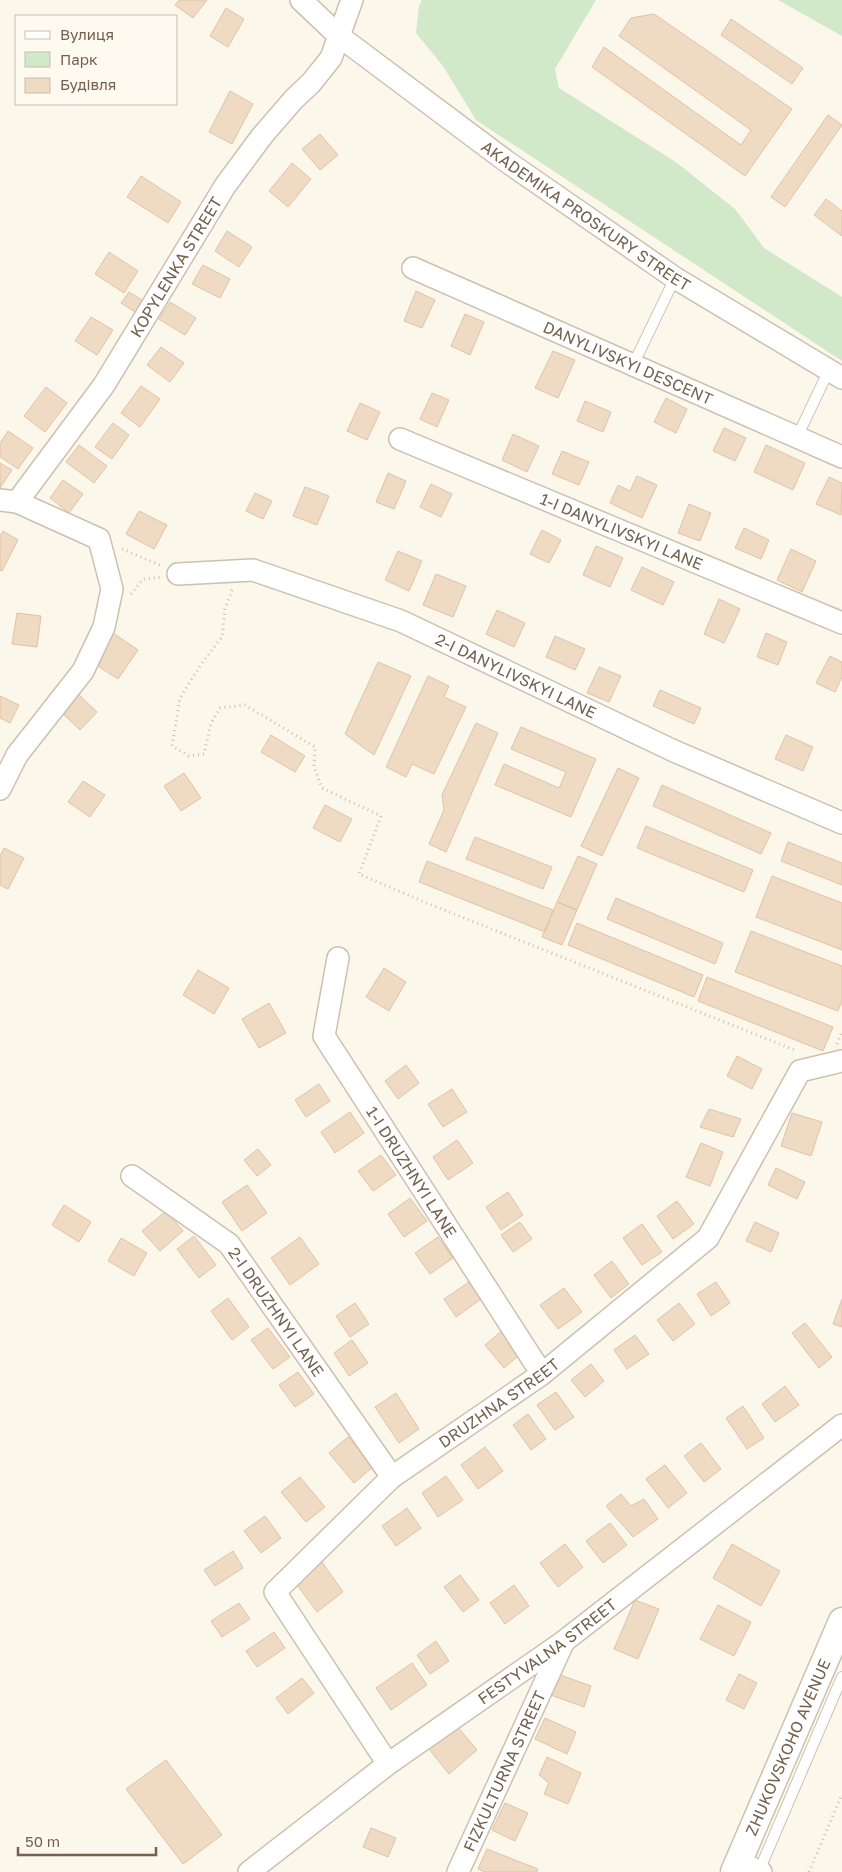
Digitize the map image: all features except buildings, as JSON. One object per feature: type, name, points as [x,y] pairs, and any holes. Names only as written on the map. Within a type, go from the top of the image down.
[{"type":"street","name":"AKADEMIKA PROSKURY STREET","points":[[302,0],[339,36],[506,161],[675,278],[835,374]]},
{"type":"street","name":"KOPYLENKA STREET","points":[[8,501],[104,385],[225,186],[262,136],[322,71],[331,58],[352,0]]},
{"type":"street","name":"DANYLIVSKYI DESCENT","points":[[413,268],[842,457]]},
{"type":"street","name":"1-I DANYLIVSKYI LANE","points":[[400,439],[842,623]]},
{"type":"street","points":[[0,789],[17,755],[83,672],[104,626],[112,589],[99,539],[8,501]]},
{"type":"street","name":"2-I DANYLIVSKYI LANE","points":[[178,574],[253,570],[401,621],[674,751],[842,823]]},
{"type":"street","name":"1-I DRUZHNYI LANE","points":[[338,958],[324,1036],[542,1374]]},
{"type":"street","name":"DRUZHNA STREET","points":[[388,1764],[275,1592],[392,1477],[542,1374],[708,1238],[800,1071],[835,1063]]},
{"type":"street","name":"2-I DRUZHNYI LANE","points":[[132,1176],[230,1244],[392,1477]]},
{"type":"street","name":"FESTYVALNA STREET","points":[[249,1872],[388,1764],[563,1642],[842,1425]]},
{"type":"street","name":"ZHUKOVSKOHO AVENUE","points":[[748,1869],[842,1621]]},
{"type":"street","name":"FIZKULTURNA STREET","points":[[458,1872],[563,1642]]},
{"type":"lane","points":[[633,365],[675,278]]},
{"type":"lane","points":[[796,437],[835,374]]},
{"type":"lane","points":[[748,1869],[842,1677]]},
{"type":"path","points":[[99,539],[178,574]]},
{"type":"path","points":[[239,571],[225,609],[222,637],[202,663],[180,698],[172,746],[189,756],[204,754],[211,723],[220,708],[245,705],[314,747],[314,767],[322,788],[381,816],[359,874],[428,904],[835,1063]]},
{"type":"path","points":[[126,600],[143,579],[178,574]]},
{"type":"path","points":[[809,1872],[842,1794]]},
{"type":"green space","points":[[422,0],[596,0],[555,69],[559,88],[677,163],[735,209],[764,248],[842,297],[842,361],[476,120],[443,66],[416,33],[419,6]]},
{"type":"green space","points":[[778,0],[842,0],[842,36]]}]
